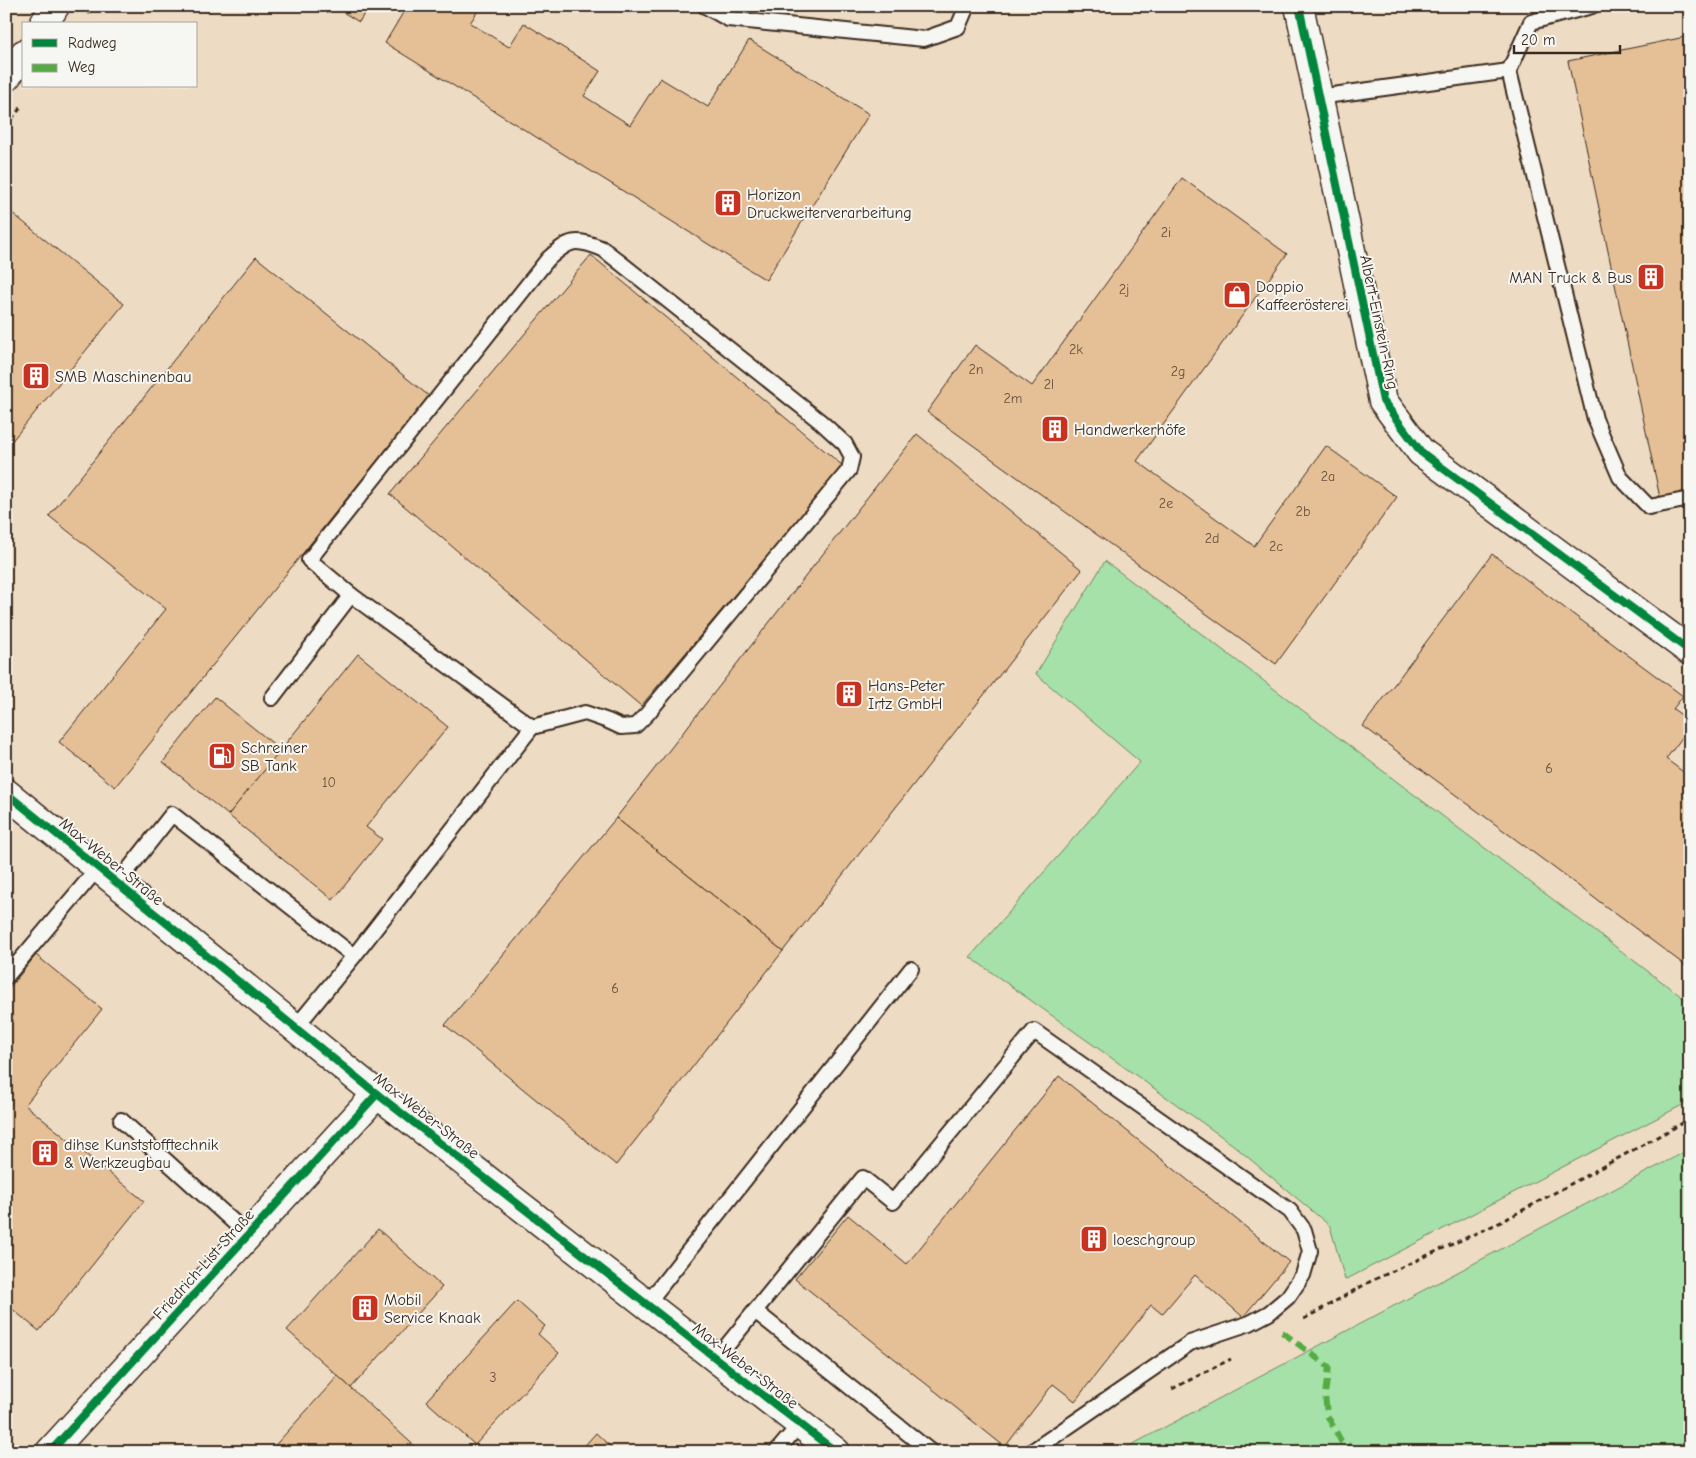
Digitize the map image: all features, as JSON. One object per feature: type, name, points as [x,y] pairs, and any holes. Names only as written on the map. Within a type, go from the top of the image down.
[{"type":"street","points":[[45,22],[55,6]]},
{"type":"street","name":"Albert-Einstein-Ring","points":[[1298,6],[1383,401],[1421,452],[1690,651]]},
{"type":"street","points":[[6,77],[22,57]]},
{"type":"street","name":"Max-Weber-Straße","points":[[6,793],[376,1094],[836,1452]]},
{"type":"street","name":"Friedrich-List-Straße","points":[[50,1452],[376,1094]]},
{"type":"lane","points":[[705,6],[728,19],[924,40],[958,27],[966,6]]},
{"type":"lane","points":[[1592,6],[1531,22],[1509,71],[1598,427],[1620,477],[1649,508],[1690,499]]},
{"type":"lane","points":[[1318,97],[1509,71]]},
{"type":"lane","points":[[296,1027],[354,956],[532,727],[585,713],[621,727],[635,726],[654,707],[849,470],[852,457],[845,444],[821,422],[603,249],[584,242],[566,243],[548,258],[309,560],[351,595],[532,727]]},
{"type":"lane","points":[[272,698],[351,595]]},
{"type":"lane","points":[[6,978],[172,814],[354,956]]},
{"type":"lane","points":[[646,1305],[911,969]]},
{"type":"lane","points":[[716,1359],[862,1178],[893,1202],[1034,1031],[1290,1211],[1304,1230],[1310,1251],[1303,1274],[1288,1297],[1269,1313],[1250,1323],[1190,1343],[1030,1452]]},
{"type":"lane","points":[[121,1120],[248,1235]]},
{"type":"lane","points":[[755,1311],[931,1452]]},
{"type":"lane","points":[[776,1452],[800,1424]]},
{"type":"path","points":[[1298,1323],[1371,1281],[1501,1222],[1690,1119]]},
{"type":"path","points":[[1169,1390],[1239,1354]]},
{"type":"shaded area","points":[[6,6],[1690,6],[1690,1149],[1118,1452],[6,1452]]},
{"type":"green space","points":[[1105,561],[1690,1003],[1690,1101],[1345,1280],[1330,1226],[1232,1144],[970,957],[1140,762],[1036,674]]},
{"type":"green space","points":[[1690,1149],[1690,1452],[1118,1452]]},
{"type":"building","points":[[333,6],[369,6],[359,22]]},
{"type":"building","name":"Horizon Druckweiterverarbeitung","points":[[407,6],[481,6],[470,23],[509,47],[524,23],[600,71],[584,96],[630,125],[660,78],[708,107],[749,40],[869,114],[766,280],[385,43]]},
{"type":"building","name":"MAN Truck & Bus","points":[[1690,36],[1690,492],[1660,498],[1568,61]]},
{"type":"building","name":"Handwerkerhöfe","points":[[1182,178],[1287,254],[1137,461],[1254,546],[1326,446],[1397,497],[1276,664],[927,412],[975,345],[1032,386]]},
{"type":"building","name":"SMB Maschinenbau","points":[[6,208],[124,304],[6,448]]},
{"type":"building","points":[[591,255],[843,466],[641,706],[390,494]]},
{"type":"building","points":[[256,257],[429,396],[115,787],[59,742],[166,609],[49,516]]},
{"type":"building","name":"Hans-Peter Irtz GmbH","points":[[917,434],[1082,570],[783,951],[616,818]]},
{"type":"building","points":[[1492,554],[1683,696],[1673,709],[1690,721],[1690,727],[1666,759],[1690,777],[1690,969],[1363,726]]},
{"type":"building","points":[[358,654],[448,727],[366,827],[382,839],[333,900],[228,815]]},
{"type":"building","name":"Schreiner SB Tank","points":[[215,697],[281,750],[228,815],[163,762]]},
{"type":"building","points":[[616,818],[783,951],[616,1165],[445,1025]]},
{"type":"building","name":"dihse Kunststofftechnik & Werkzeugbau","points":[[36,955],[102,1009],[25,1105],[144,1201],[39,1331],[6,1304],[6,992]]},
{"type":"building","name":"loeschgroup","points":[[1059,1076],[1289,1262],[1243,1317],[1195,1275],[1162,1314],[1151,1305],[1075,1401],[1053,1384],[1005,1447],[795,1279],[848,1215],[907,1264]]},
{"type":"building","name":"Mobil Service Knaak","points":[[378,1229],[442,1287],[351,1388],[287,1330]]},
{"type":"building","points":[[517,1301],[545,1326],[538,1334],[559,1353],[475,1445],[426,1401]]},
{"type":"building","points":[[338,1376],[351,1388],[421,1452],[269,1452]]},
{"type":"building","points":[[596,1433],[616,1452],[579,1452]]},
{"type":"marked path","points":[[1282,1332],[1329,1367],[1325,1394],[1327,1415],[1341,1441],[1358,1452]]},
{"type":"marked path","points":[[1396,1452],[1406,1448]]},
{"type":"cycle path","points":[[1299,6],[1383,401],[1421,452],[1690,651]]},
{"type":"cycle path","points":[[6,793],[377,1094],[836,1452]]},
{"type":"cycle path","points":[[50,1452],[377,1094]]},
{"type":"place","name":"Horizon Druckweiterverarbeitung","points":[[728,203]]},
{"type":"place","name":"MAN Truck & Bus","points":[[1651,277]]},
{"type":"place","name":"Doppio Kaffeerösterei","points":[[1237,295]]},
{"type":"place","name":"SMB Maschinenbau","points":[[36,376]]},
{"type":"place","name":"Handwerkerhöfe","points":[[1055,429]]},
{"type":"place","name":"Hans-Peter Irtz GmbH","points":[[849,694]]},
{"type":"place","name":"Schreiner SB Tank","points":[[222,756]]},
{"type":"place","name":"dihse Kunststofftechnik & Werkzeugbau","points":[[45,1153]]},
{"type":"place","name":"loeschgroup","points":[[1094,1239]]},
{"type":"place","name":"Mobil Service Knaak","points":[[365,1308]]}]
